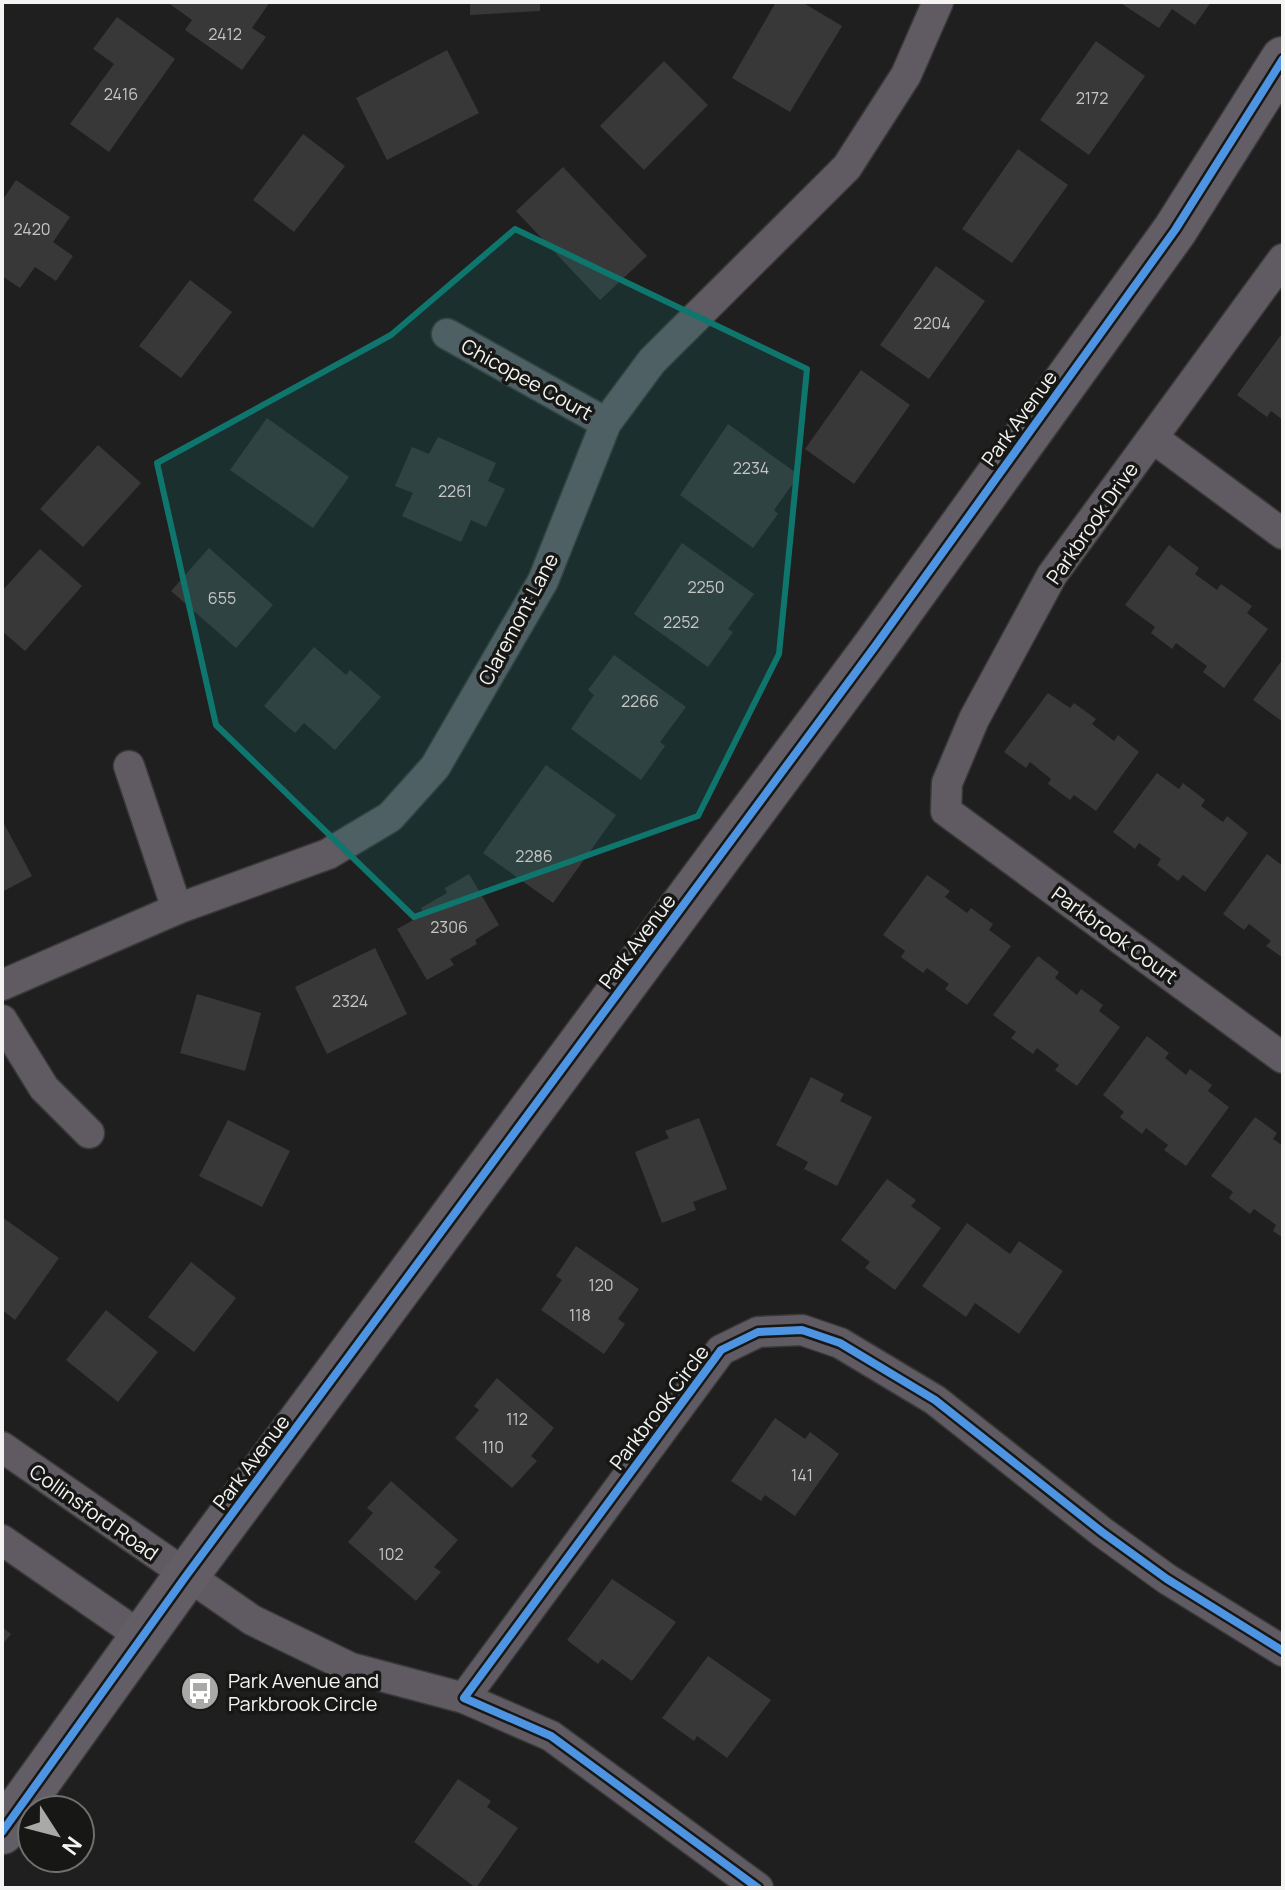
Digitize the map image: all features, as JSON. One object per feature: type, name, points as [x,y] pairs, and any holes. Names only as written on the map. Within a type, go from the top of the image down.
[{"type":"main road","name":"Park Avenue","points":[[2,1832],[186,1576],[876,645],[1175,230],[1283,59]]},
{"type":"street","name":"Claremont Lane","points":[[2,985],[177,909],[328,854],[390,817],[435,767],[543,581],[606,423],[652,361],[847,167],[906,75],[938,2]]},
{"type":"street","name":"Parkbrook Drive","points":[[946,811],[947,783],[974,719],[1052,575],[1283,259]]},
{"type":"street","name":"Chicopee Court","points":[[447,334],[606,423]]},
{"type":"street","points":[[1153,438],[1283,534]]},
{"type":"street","points":[[129,766],[177,909]]},
{"type":"street","name":"Parkbrook Court","points":[[946,811],[1283,1058]]},
{"type":"street","points":[[2,1020],[44,1088],[89,1133]]},
{"type":"street","name":"Parkbrook Circle","points":[[464,1698],[721,1350],[758,1332],[802,1330],[840,1343],[935,1400],[1102,1532],[1167,1579],[1283,1651]]},
{"type":"street","name":"Collinsford Road","points":[[2,1447],[186,1576]]},
{"type":"street","points":[[2,1540],[142,1637]]},
{"type":"street","points":[[186,1576],[252,1620],[351,1668],[464,1698],[551,1736],[758,1888]]},
{"type":"highlighted area","points":[[515,229],[807,369],[779,654],[698,816],[414,917],[216,725],[157,463],[391,335]]},
{"type":"building","points":[[167,2],[270,2],[252,28],[266,37],[242,70],[185,30],[192,20]]},
{"type":"building","points":[[470,2],[540,2],[540,11],[470,15]]},
{"type":"building","points":[[776,2],[802,2],[842,26],[790,112],[732,78]]},
{"type":"building","points":[[1119,2],[1211,2],[1195,25],[1172,9],[1159,28]]},
{"type":"building","points":[[117,17],[175,59],[109,152],[70,124],[114,64],[93,49]]},
{"type":"building","points":[[1096,41],[1145,76],[1089,155],[1040,120]]},
{"type":"building","points":[[447,50],[479,113],[387,160],[356,98]]},
{"type":"building","points":[[664,61],[708,105],[644,170],[600,126]]},
{"type":"building","points":[[303,134],[345,166],[294,232],[253,200]]},
{"type":"building","points":[[1018,149],[1068,185],[1012,263],[962,229]]},
{"type":"building","points":[[563,167],[647,256],[600,300],[516,211]]},
{"type":"building","points":[[16,180],[70,217],[53,242],[73,256],[56,281],[35,267],[20,288],[2,276],[2,201]]},
{"type":"building","points":[[936,266],[985,301],[929,379],[880,345]]},
{"type":"building","points":[[190,280],[232,312],[181,378],[139,346]]},
{"type":"building","points":[[1281,335],[1283,420],[1271,411],[1267,417],[1237,395]]},
{"type":"building","points":[[861,370],[910,405],[854,484],[805,449]]},
{"type":"building","points":[[267,418],[349,477],[313,528],[230,470]]},
{"type":"building","points":[[728,424],[799,475],[774,510],[778,514],[753,548],[680,495]]},
{"type":"building","points":[[438,437],[496,463],[488,481],[505,489],[486,527],[471,520],[461,542],[402,516],[413,493],[395,486],[412,447],[429,454]]},
{"type":"building","points":[[98,445],[141,483],[83,547],[40,509]]},
{"type":"building","points":[[682,543],[754,594],[728,629],[733,632],[708,667],[634,614]]},
{"type":"building","points":[[1169,545],[1199,568],[1195,574],[1217,590],[1221,584],[1252,606],[1247,613],[1268,629],[1224,688],[1203,672],[1207,666],[1176,643],[1172,649],[1151,633],[1155,627],[1125,605]]},
{"type":"building","points":[[209,548],[273,605],[236,648],[171,591]]},
{"type":"building","points":[[40,549],[82,586],[25,651],[2,631],[2,591]]},
{"type":"building","points":[[314,647],[346,675],[350,670],[381,697],[335,750],[304,723],[295,733],[264,706]]},
{"type":"building","points":[[614,655],[686,707],[660,742],[665,746],[641,780],[571,729],[594,695],[588,690]]},
{"type":"building","points":[[1283,659],[1283,722],[1253,700]]},
{"type":"building","points":[[1048,693],[1070,708],[1074,703],[1096,719],[1092,724],[1114,741],[1118,735],[1139,752],[1096,811],[1074,795],[1070,800],[1048,784],[1051,779],[1030,762],[1026,768],[1004,752]]},
{"type":"building","points":[[546,765],[616,815],[553,903],[483,853]]},
{"type":"building","points":[[1157,773],[1179,789],[1183,783],[1205,800],[1201,806],[1223,822],[1227,816],[1248,833],[1205,892],[1183,875],[1178,881],[1157,865],[1161,859],[1139,843],[1135,849],[1113,832]]},
{"type":"building","points":[[2,820],[32,876],[2,892]]},
{"type":"building","points":[[1267,854],[1283,866],[1283,958],[1266,946],[1271,941],[1249,924],[1244,930],[1223,914]]},
{"type":"building","points":[[469,874],[499,925],[475,940],[477,944],[450,959],[454,965],[427,980],[397,929],[424,914],[421,908],[447,893],[445,888]]},
{"type":"building","points":[[927,875],[950,891],[945,897],[967,913],[971,908],[993,924],[989,930],[1011,946],[967,1005],[945,989],[949,984],[927,968],[923,973],[901,957],[905,951],[883,935]]},
{"type":"building","points":[[375,948],[407,1014],[327,1054],[295,987]]},
{"type":"building","points":[[1038,956],[1059,972],[1055,978],[1077,995],[1081,989],[1103,1005],[1099,1011],[1120,1027],[1077,1086],[1055,1070],[1059,1065],[1037,1048],[1033,1054],[1011,1038],[1016,1032],[993,1015]]},
{"type":"building","points":[[197,994],[261,1013],[245,1071],[180,1053]]},
{"type":"building","points":[[1147,1036],[1169,1053],[1165,1058],[1186,1075],[1190,1069],[1212,1085],[1208,1091],[1229,1107],[1186,1166],[1164,1150],[1168,1145],[1146,1128],[1142,1134],[1120,1117],[1124,1112],[1103,1095]]},
{"type":"building","points":[[811,1077],[844,1094],[840,1101],[872,1117],[837,1186],[804,1169],[808,1162],[776,1145]]},
{"type":"building","points":[[1255,1117],[1277,1133],[1273,1139],[1283,1146],[1283,1238],[1273,1231],[1276,1225],[1254,1209],[1250,1214],[1229,1198],[1233,1192],[1211,1176]]},
{"type":"building","points":[[699,1118],[727,1189],[693,1202],[696,1210],[662,1223],[635,1152],[669,1138],[665,1131]]},
{"type":"building","points":[[228,1120],[290,1151],[262,1207],[199,1176]]},
{"type":"building","points":[[887,1179],[916,1200],[911,1206],[941,1228],[895,1290],[865,1268],[870,1262],[841,1240]]},
{"type":"building","points":[[2,1217],[59,1258],[15,1320],[2,1310]]},
{"type":"building","points":[[967,1223],[1010,1254],[1019,1241],[1063,1271],[1019,1334],[975,1303],[966,1317],[922,1286]]},
{"type":"building","points":[[576,1246],[639,1289],[618,1319],[625,1324],[604,1354],[541,1310],[562,1280],[556,1276]]},
{"type":"building","points":[[191,1262],[236,1298],[194,1352],[148,1317]]},
{"type":"building","points":[[106,1310],[158,1352],[118,1402],[66,1360]]},
{"type":"building","points":[[497,1378],[554,1428],[531,1456],[537,1461],[512,1488],[455,1438],[479,1410],[474,1406]]},
{"type":"building","points":[[775,1418],[805,1439],[810,1432],[839,1454],[795,1516],[765,1495],[761,1501],[731,1481]]},
{"type":"building","points":[[391,1481],[458,1540],[434,1567],[441,1572],[416,1601],[348,1542],[373,1513],[367,1508]]},
{"type":"building","points":[[612,1579],[676,1622],[632,1681],[602,1659],[598,1664],[567,1640]]},
{"type":"building","points":[[2,1627],[11,1634],[2,1645]]},
{"type":"building","points":[[708,1656],[771,1700],[727,1758],[697,1736],[694,1741],[662,1718]]},
{"type":"building","points":[[458,1779],[491,1801],[487,1807],[518,1828],[476,1888],[414,1842]]},
{"type":"cycle path","points":[[2,1832],[186,1576],[876,645],[1175,230],[1283,59]]},
{"type":"cycle path","points":[[758,1888],[551,1736],[464,1698],[721,1350],[758,1332],[802,1330],[840,1343],[935,1400],[1102,1532],[1167,1579],[1283,1651]]},
{"type":"place","name":"Park Avenue and Parkbrook Circle","points":[[200,1691]]}]
